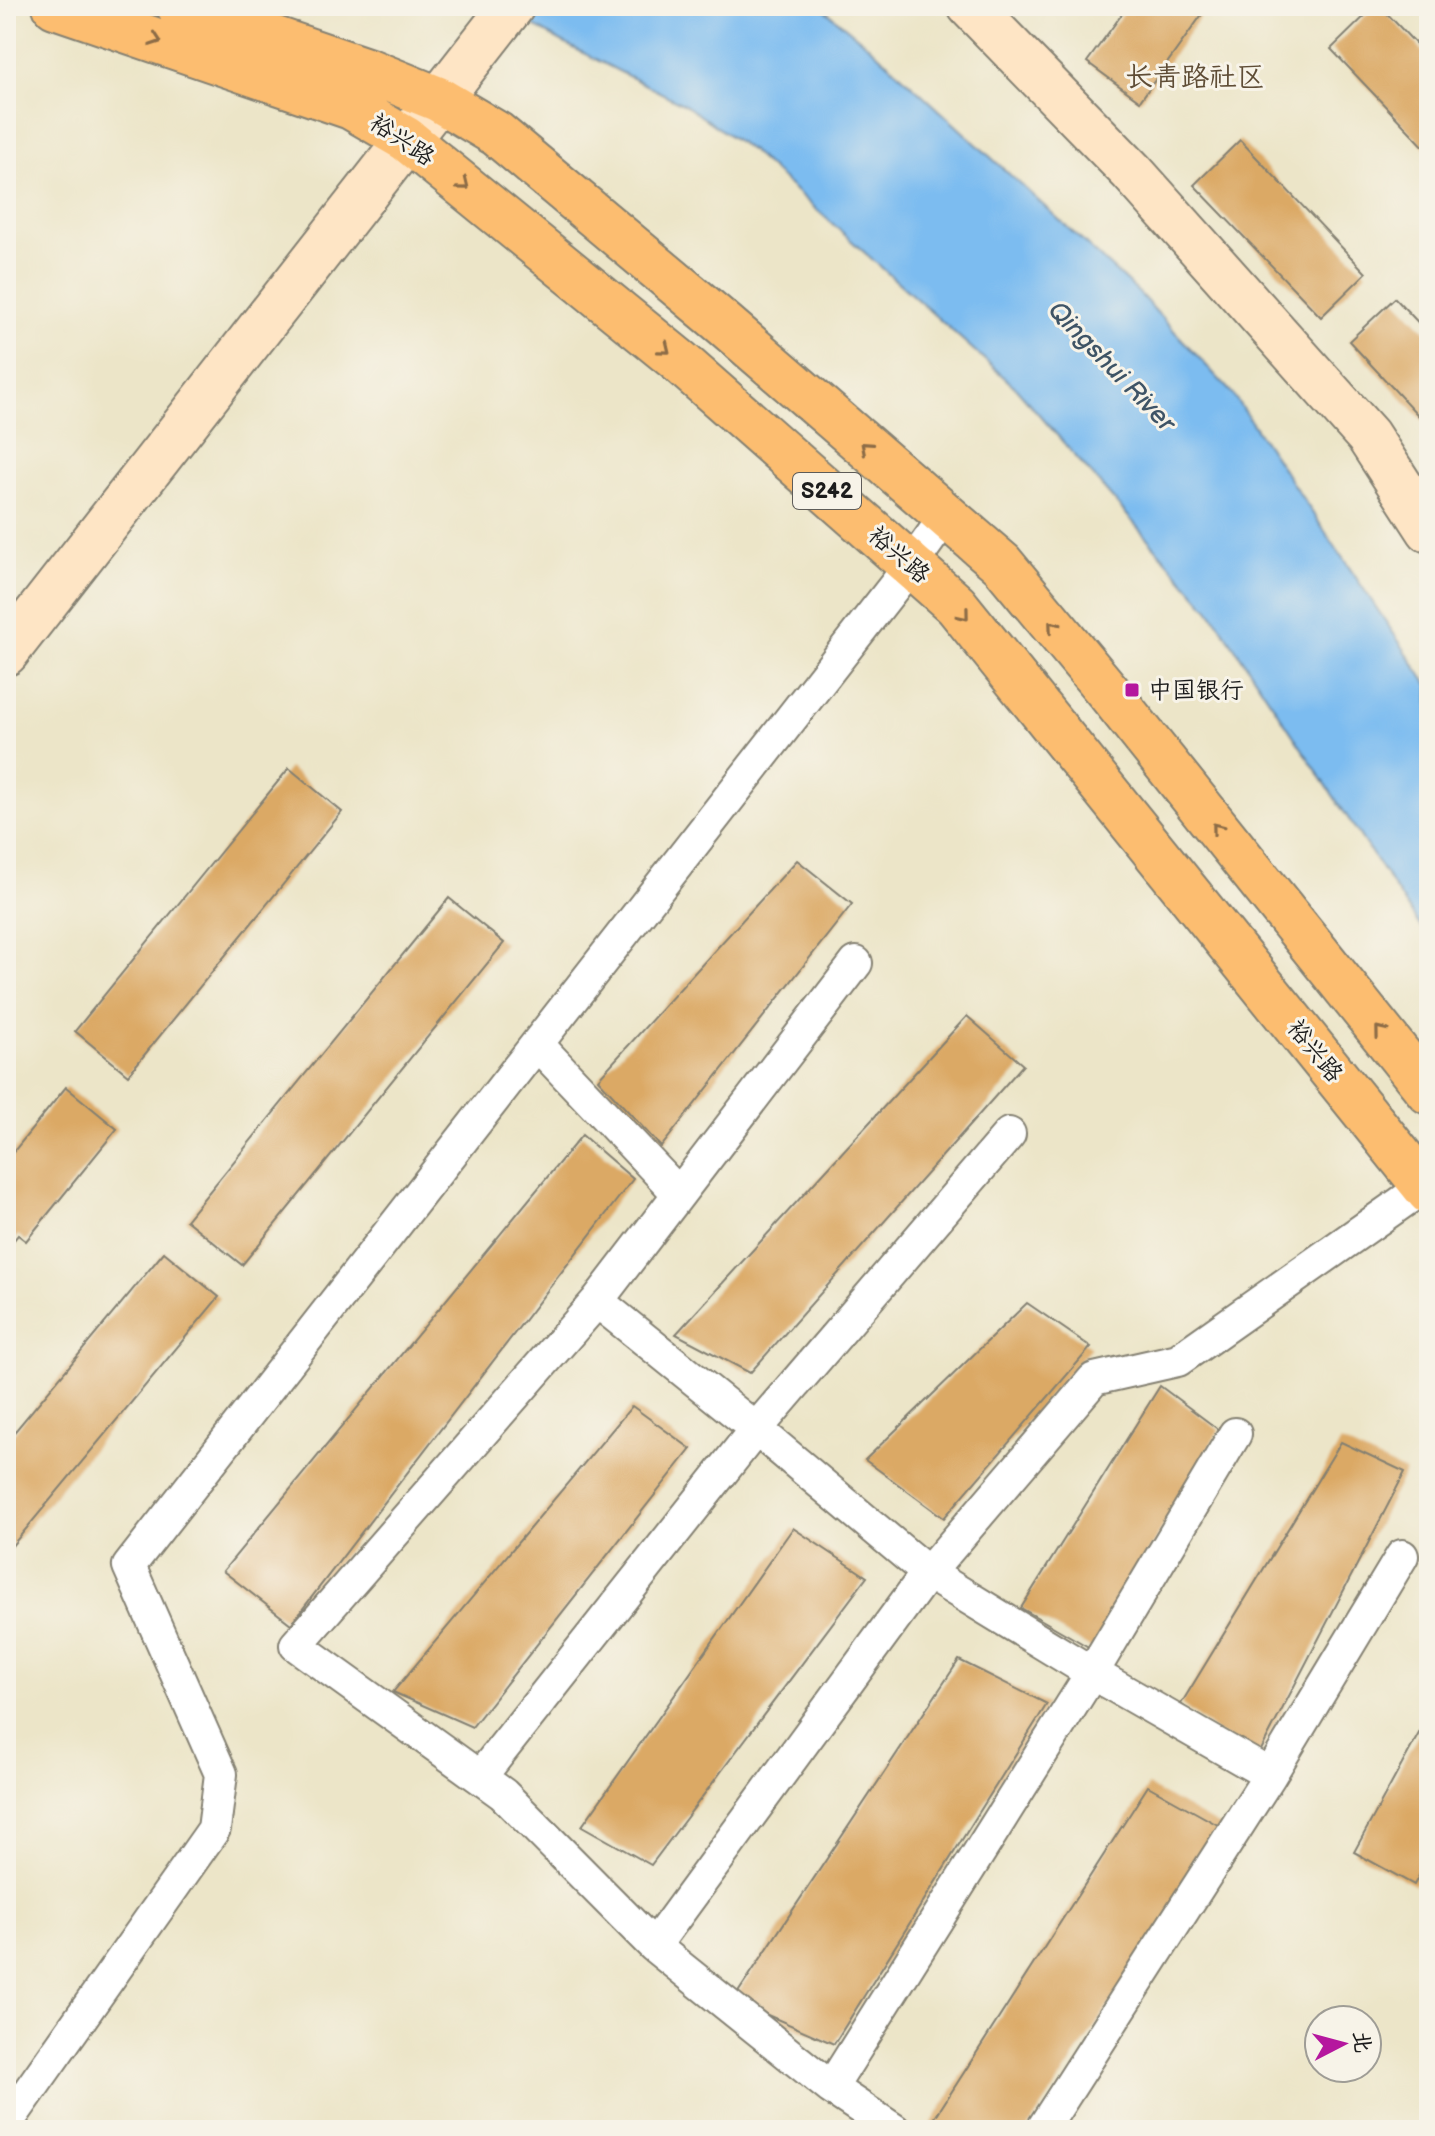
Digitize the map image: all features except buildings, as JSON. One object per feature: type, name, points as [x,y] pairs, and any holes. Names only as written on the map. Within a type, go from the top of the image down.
[{"type":"main road","name":"裕兴路","points":[[55,6],[351,107],[406,139],[679,361],[956,605],[1427,1189]]},
{"type":"main road","name":"裕兴路","points":[[179,6],[369,71],[438,99],[497,134],[724,324],[1002,564],[1429,1092]]},
{"type":"street","points":[[6,653],[512,6]]},
{"type":"street","points":[[970,6],[1132,172],[1368,436],[1429,530]]},
{"type":"street","points":[[6,2124],[214,1829],[221,1774],[129,1566],[911,565],[946,516]]},
{"type":"street","points":[[856,963],[597,1301],[296,1645],[503,1794],[654,1946],[831,2088],[894,2130]]},
{"type":"street","points":[[537,1044],[679,1194]]},
{"type":"street","points":[[480,1777],[756,1429],[1009,1134]]},
{"type":"street","points":[[654,1946],[928,1573],[1094,1379],[1178,1360],[1427,1189]]},
{"type":"street","points":[[597,1301],[928,1573],[1092,1673],[1270,1775]]},
{"type":"street","points":[[831,2088],[1092,1673],[1235,1434]]},
{"type":"street","points":[[1042,2130],[1270,1775],[1402,1556]]},
{"type":"water","name":"Qingshui River","points":[[500,6],[820,6],[876,52],[1139,293],[1231,392],[1429,686],[1429,940],[1210,610],[1015,387],[750,150],[685,105],[560,41]]},
{"type":"place","name":"中国银行","points":[[1132,690]]},
{"type":"district","name":"长青路社区","points":[[1195,77]]}]
